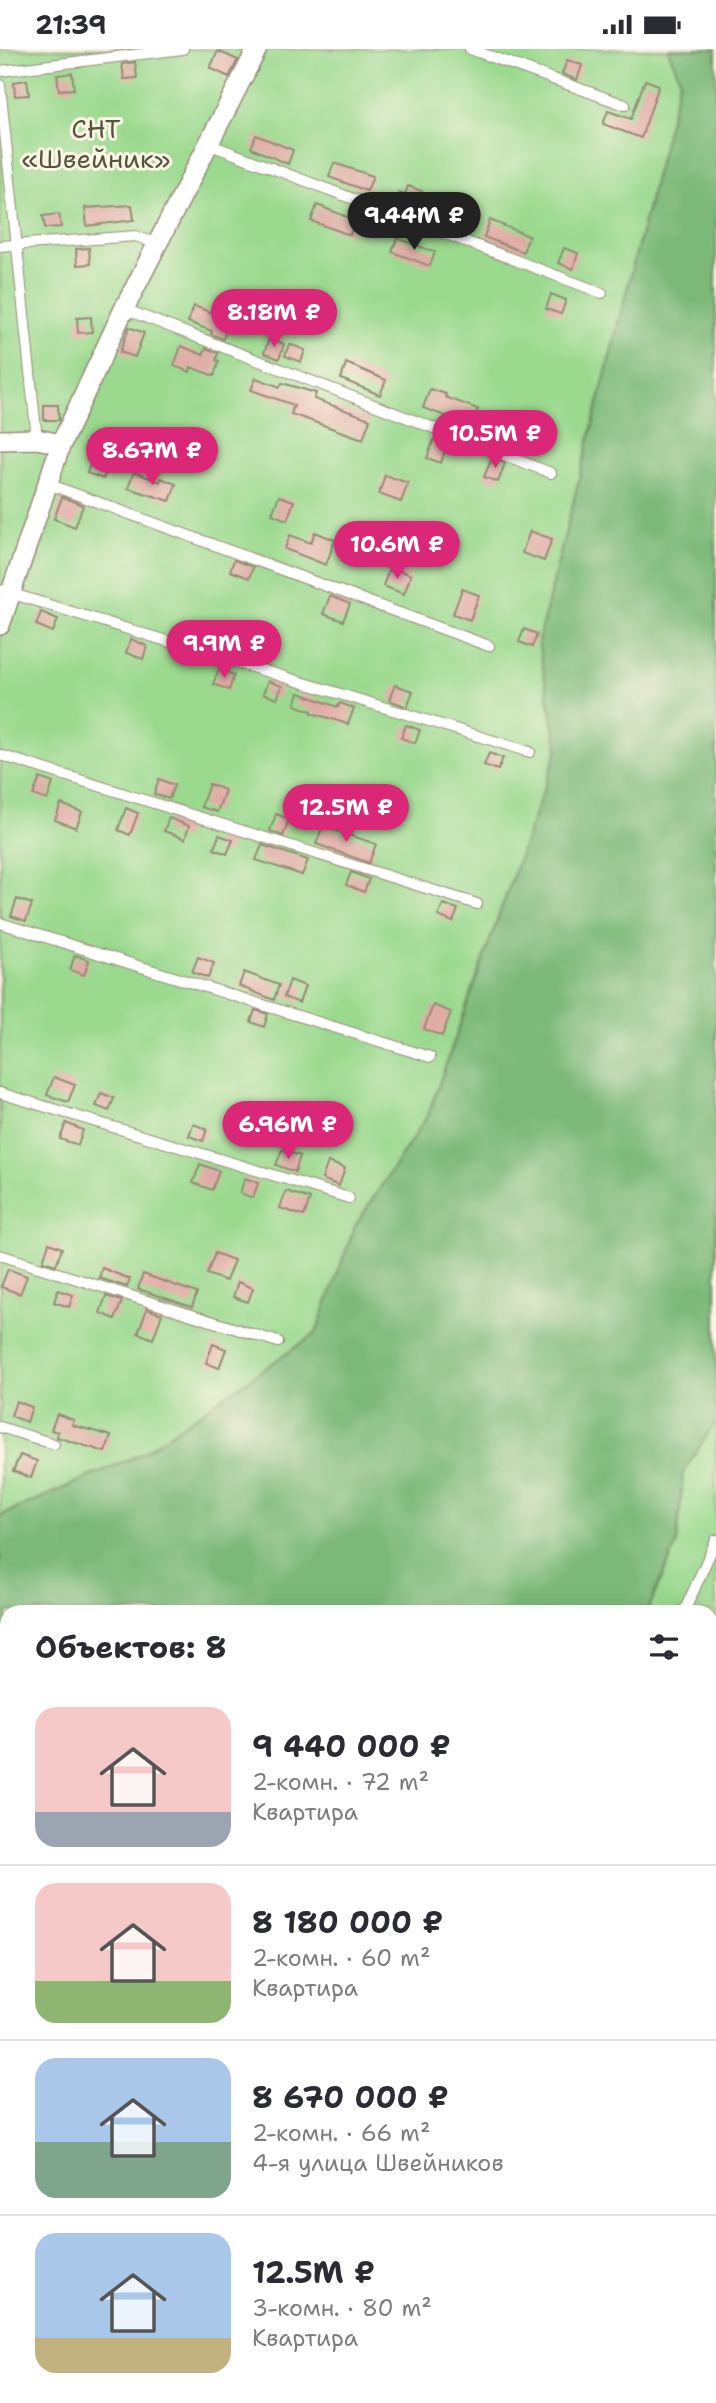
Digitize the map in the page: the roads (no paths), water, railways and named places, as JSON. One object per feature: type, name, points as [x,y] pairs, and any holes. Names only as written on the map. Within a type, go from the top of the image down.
[{"type":"street","points":[[0,625],[5,591],[61,444],[156,244],[257,49]]},
{"type":"street","points":[[0,440],[37,439],[61,444]]},
{"type":"lane","points":[[0,71],[183,49]]},
{"type":"lane","points":[[470,49],[625,105]]},
{"type":"lane","points":[[0,85],[37,439]]},
{"type":"lane","points":[[207,144],[601,293]]},
{"type":"lane","points":[[0,246],[136,236],[156,244]]},
{"type":"lane","points":[[124,309],[551,473]]},
{"type":"lane","points":[[48,484],[489,646]]},
{"type":"lane","points":[[5,591],[530,752]]},
{"type":"lane","points":[[0,755],[477,904]]},
{"type":"lane","points":[[0,923],[430,1057]]},
{"type":"lane","points":[[0,1093],[349,1198]]},
{"type":"lane","points":[[0,1255],[278,1342]]},
{"type":"lane","points":[[0,1427],[54,1444]]},
{"type":"lane","points":[[687,1605],[716,1540]]},
{"type":"park label","name":"СНТ «Швейник»","points":[[96,144]]}]
